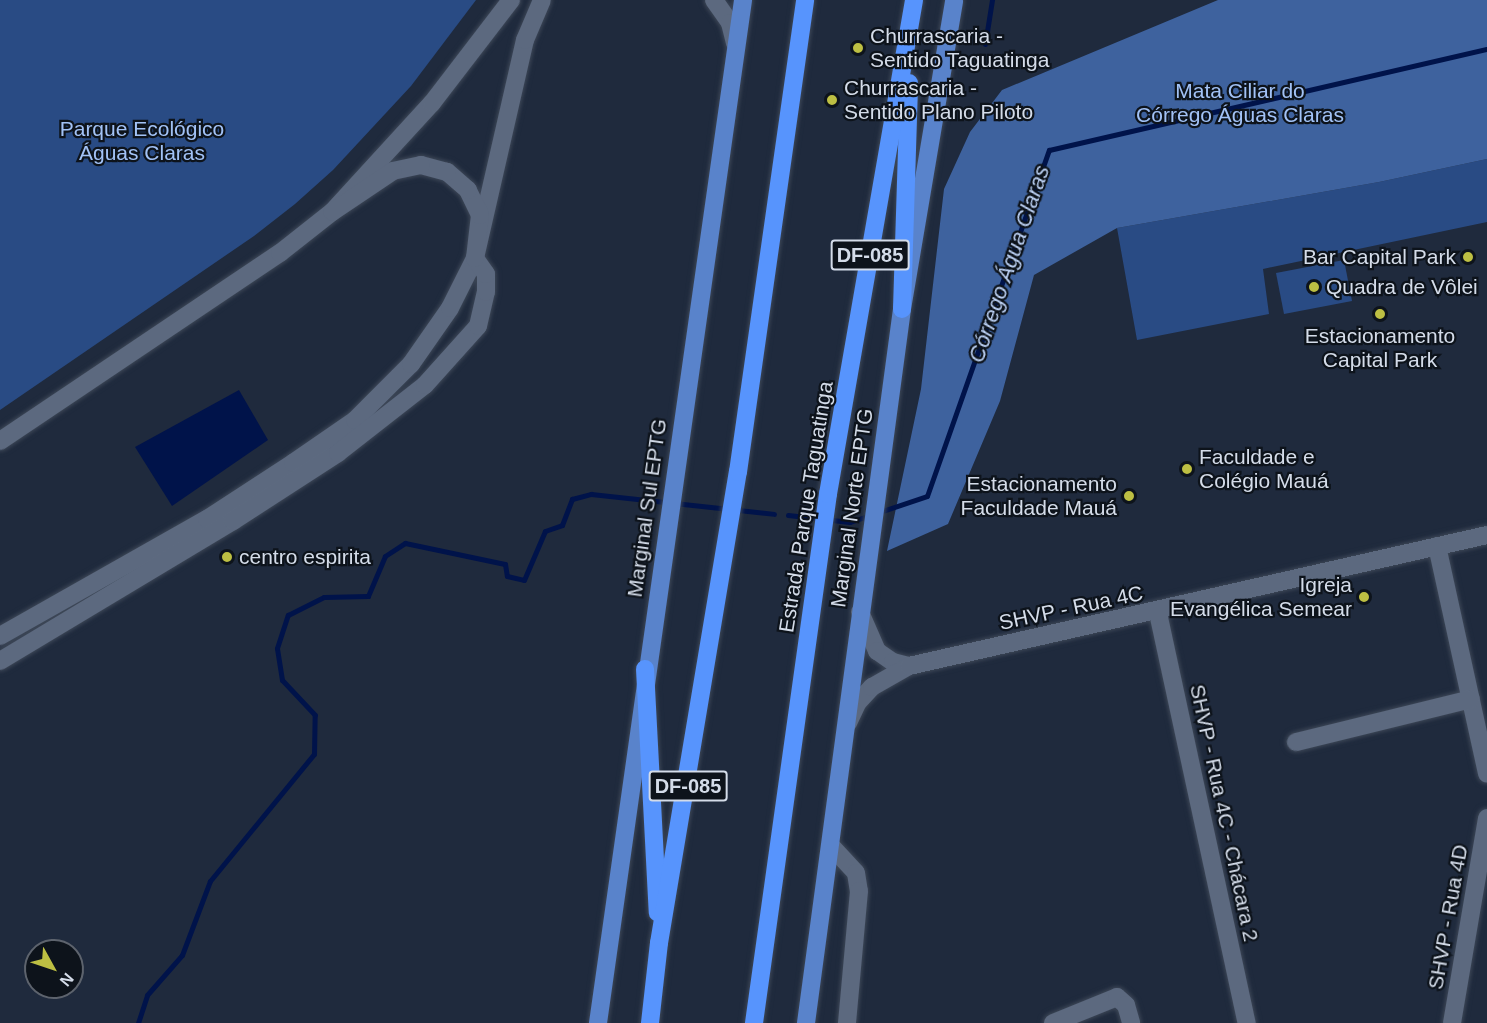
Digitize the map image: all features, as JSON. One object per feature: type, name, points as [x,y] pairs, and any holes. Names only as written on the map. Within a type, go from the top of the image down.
[{"type":"highway","name":"DF-085","points":[[650,1023],[659,943],[738,472],[805,0]]},
{"type":"highway","points":[[902,309],[912,8]]},
{"type":"highway","name":"Estrada Parque Taguatinga","points":[[754,1023],[828,494],[912,8]]},
{"type":"highway","points":[[645,669],[659,943]]},
{"type":"main road","name":"Marginal Sul EPTG","points":[[598,1023],[645,669],[676,470],[735,43],[743,0]]},
{"type":"main road","name":"Marginal Norte EPTG","points":[[806,1023],[832,847],[860,612],[902,309],[954,0]]},
{"type":"street","points":[[332,212],[432,103],[511,0]]},
{"type":"street","points":[[0,636],[207,519],[355,420],[411,364],[450,308],[475,258],[525,40],[542,0]]},
{"type":"street","points":[[714,0],[730,23],[735,43]]},
{"type":"street","points":[[950,19],[960,0]]},
{"type":"street","points":[[0,441],[280,253],[332,212],[393,171],[422,165],[447,172],[468,190],[480,215],[475,258],[486,274],[486,292],[478,326],[425,385],[338,453],[233,521],[0,661]]},
{"type":"street","name":"SHVP - Rua 4C","points":[[848,723],[858,702],[872,687],[909,666],[1158,613],[1487,535]]},
{"type":"street","points":[[1437,546],[1487,774]]},
{"type":"street","points":[[860,612],[877,651],[893,662],[909,666]]},
{"type":"street","name":"SHVP - Rua 4C - Chácara 2","points":[[1158,613],[1247,1023]]},
{"type":"street","points":[[1296,742],[1471,699]]},
{"type":"street","name":"SHVP - Rua 4D","points":[[1452,1023],[1487,818]]},
{"type":"street","points":[[832,847],[856,873],[859,891],[848,1023]]},
{"type":"street","points":[[1053,1023],[1117,997],[1126,1005],[1131,1023]]},
{"type":"green space","name":"Parque Ecológico Águas Claras","points":[[0,0],[476,0],[411,86],[333,170],[295,204],[254,236],[0,410]]},
{"type":"green space","name":"Mata Ciliar do Córrego Águas Claras","points":[[1218,0],[1487,0],[1487,159],[1379,182],[1117,228],[1034,275],[1000,401],[948,524],[887,551],[921,389],[944,189],[970,132],[1002,90]]},
{"type":"green space","points":[[1487,159],[1487,222],[1263,269],[1269,314],[1137,340],[1117,228],[1379,182]]},
{"type":"green space","name":"Quadra de Vôlei","points":[[1344,260],[1352,301],[1284,314],[1276,273]]},
{"type":"shaded area","points":[[239,390],[268,440],[172,506],[135,447]]},
{"type":"waterway","points":[[985,44],[992,0]]},
{"type":"waterway","name":"Córrego Água Claras","points":[[788,515],[850,522],[927,496],[1049,150],[1487,49]]},
{"type":"waterway","points":[[138,1023],[147,995],[182,955],[210,881],[314,754],[315,715],[282,680],[277,648],[288,615],[324,597],[368,596],[385,556],[405,543],[505,564],[507,576],[524,580],[545,531],[562,525],[572,499],[591,494],[774,514]]},
{"type":"place","name":"Churrascaria - Sentido Taguatinga","points":[[858,48]]},
{"type":"place","name":"Churrascaria - Sentido Plano Piloto","points":[[832,100]]},
{"type":"place","name":"Bar Capital Park","points":[[1468,257]]},
{"type":"place","name":"Quadra de Vôlei","points":[[1314,287]]},
{"type":"place","name":"Estacionamento Capital Park","points":[[1380,314]]},
{"type":"place","name":"Faculdade e Colégio Mauá","points":[[1187,469]]},
{"type":"place","name":"Estacionamento Faculdade Mauá","points":[[1129,496]]},
{"type":"place","name":"centro espirita","points":[[227,557]]},
{"type":"place","name":"Igreja Evangélica Semear","points":[[1364,597]]}]
